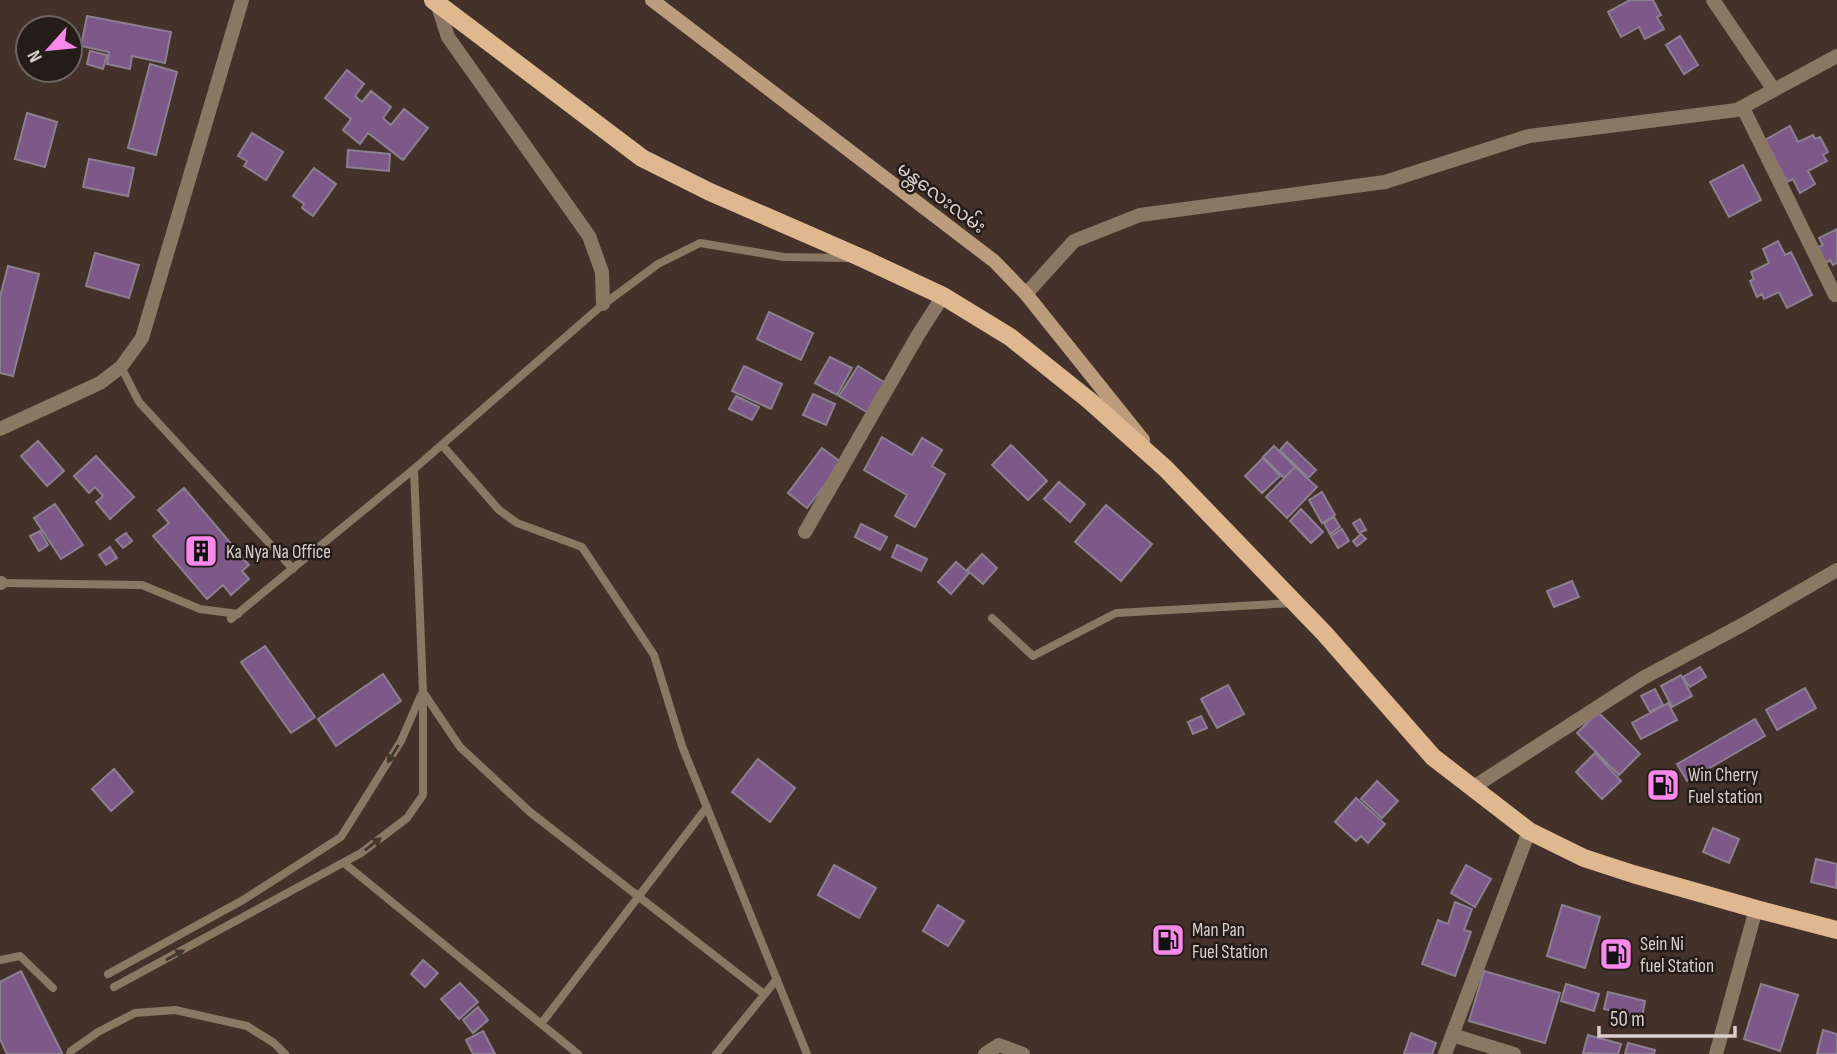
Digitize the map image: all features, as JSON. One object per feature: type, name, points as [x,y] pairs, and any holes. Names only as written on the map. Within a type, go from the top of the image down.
[{"type":"main road","name":"မန္တလေးလမ်း","points":[[652,0],[994,261],[1026,294],[1166,469]]},
{"type":"main road","points":[[435,1],[642,158],[710,192],[943,296],[1010,337],[1090,401],[1166,469],[1325,634],[1433,757],[1529,831],[1584,858],[1633,874],[1837,930]]},
{"type":"street","points":[[0,429],[100,383],[121,367],[142,338],[242,0]]},
{"type":"street","points":[[1713,0],[1774,90]]},
{"type":"street","points":[[435,1],[448,37],[589,236],[602,272],[603,304]]},
{"type":"street","points":[[1026,294],[1074,241],[1140,215],[1385,182],[1530,136],[1737,110],[1837,56]]},
{"type":"street","points":[[1743,108],[1835,295],[1837,294]]},
{"type":"street","points":[[805,532],[943,296]]},
{"type":"street","points":[[1472,788],[1643,678],[1837,570]]},
{"type":"street","points":[[1445,1054],[1529,831]]},
{"type":"street","points":[[1716,1054],[1756,909]]},
{"type":"street","points":[[1452,1035],[1514,1054]]},
{"type":"street","points":[[985,1054],[999,1045],[1023,1054]]},
{"type":"lane","points":[[1,583],[142,585],[200,609],[235,616],[414,469],[603,304],[658,264],[700,243],[784,257],[864,259]]},
{"type":"lane","points":[[121,367],[139,402],[293,569]]},
{"type":"lane","points":[[442,444],[499,510],[517,523],[582,547],[654,655],[682,746],[807,1054]]},
{"type":"lane","points":[[114,988],[361,853],[407,818],[423,795],[423,692],[414,469]]},
{"type":"lane","points":[[992,618],[1033,656],[1116,613],[1296,603]]},
{"type":"lane","points":[[423,692],[460,747],[530,812],[764,994]]},
{"type":"lane","points":[[108,974],[243,900],[341,837],[401,741],[423,692]]},
{"type":"lane","points":[[541,1024],[707,807]]},
{"type":"lane","points":[[344,863],[578,1054]]},
{"type":"lane","points":[[0,960],[20,956],[53,988]]},
{"type":"lane","points":[[716,1054],[777,979]]},
{"type":"lane","points":[[70,1054],[98,1032],[135,1013],[175,1010],[247,1026],[274,1043],[285,1054]]},
{"type":"building","points":[[1630,0],[1653,0],[1661,15],[1657,17],[1664,29],[1645,39],[1639,27],[1621,37],[1608,12]]},
{"type":"building","points":[[87,16],[171,32],[165,63],[132,56],[130,69],[107,64],[109,52],[84,47]]},
{"type":"building","points":[[1680,36],[1698,65],[1684,74],[1666,45]]},
{"type":"building","points":[[90,51],[107,55],[103,69],[87,64]]},
{"type":"building","points":[[150,64],[177,72],[156,155],[128,148]]},
{"type":"building","points":[[347,70],[364,84],[355,96],[362,102],[371,91],[391,107],[383,118],[391,125],[404,109],[428,128],[403,160],[368,133],[360,144],[343,130],[351,119],[325,98]]},
{"type":"building","points":[[27,113],[57,122],[45,167],[15,159]]},
{"type":"building","points":[[1790,126],[1798,142],[1813,135],[1815,139],[1820,137],[1828,152],[1823,155],[1827,161],[1808,171],[1815,184],[1800,193],[1793,179],[1787,182],[1765,140]]},
{"type":"building","points":[[252,133],[283,152],[266,180],[244,166],[247,161],[238,156]]},
{"type":"building","points":[[348,150],[390,154],[389,171],[347,167]]},
{"type":"building","points":[[89,159],[134,168],[128,196],[83,187]]},
{"type":"building","points":[[1743,165],[1761,200],[1729,217],[1710,182]]},
{"type":"building","points":[[314,168],[336,184],[313,216],[302,208],[304,204],[293,196]]},
{"type":"building","points":[[1837,229],[1837,263],[1833,265],[1830,260],[1826,263],[1818,247],[1823,245],[1819,238]]},
{"type":"building","points":[[1778,241],[1785,255],[1791,252],[1812,295],[1787,308],[1779,292],[1764,299],[1762,294],[1757,297],[1750,281],[1754,279],[1751,272],[1769,263],[1763,249]]},
{"type":"building","points":[[95,253],[139,265],[129,298],[86,286]]},
{"type":"building","points":[[8,266],[39,274],[13,376],[0,373],[0,297]]},
{"type":"building","points":[[769,312],[813,333],[801,360],[757,339]]},
{"type":"building","points":[[830,357],[852,368],[837,395],[815,383]]},
{"type":"building","points":[[744,366],[782,384],[771,409],[732,391]]},
{"type":"building","points":[[858,366],[887,384],[870,414],[839,396]]},
{"type":"building","points":[[813,394],[835,404],[826,425],[803,415]]},
{"type":"building","points":[[736,396],[759,407],[752,420],[729,409]]},
{"type":"building","points":[[882,437],[912,455],[922,438],[942,450],[932,466],[945,474],[915,527],[895,516],[907,495],[864,470]]},
{"type":"building","points":[[38,441],[64,471],[47,486],[21,456]]},
{"type":"building","points":[[1287,442],[1316,470],[1308,478],[1280,450]]},
{"type":"building","points":[[1011,445],[1047,481],[1028,500],[992,465]]},
{"type":"building","points":[[1274,446],[1295,467],[1284,478],[1263,457]]},
{"type":"building","points":[[822,448],[842,463],[807,508],[788,493]]},
{"type":"building","points":[[96,456],[134,497],[110,519],[96,502],[103,496],[95,487],[89,493],[74,476]]},
{"type":"building","points":[[1263,458],[1280,476],[1262,493],[1245,476]]},
{"type":"building","points":[[1295,467],[1317,487],[1287,518],[1266,497]]},
{"type":"building","points":[[1059,482],[1085,504],[1070,522],[1044,499]]},
{"type":"building","name":"Ka Nya Na Office","points":[[184,488],[249,565],[242,571],[249,579],[231,595],[223,585],[207,599],[153,536],[169,523],[158,510]]},
{"type":"building","points":[[1322,492],[1335,515],[1322,523],[1309,500]]},
{"type":"building","points":[[55,504],[83,545],[61,559],[34,518]]},
{"type":"building","points":[[1106,505],[1152,544],[1121,581],[1075,542]]},
{"type":"building","points":[[1301,509],[1323,532],[1311,543],[1290,521]]},
{"type":"building","points":[[1334,517],[1340,527],[1330,534],[1324,523]]},
{"type":"building","points":[[1360,519],[1366,530],[1359,533],[1353,523]]},
{"type":"building","points":[[861,524],[887,537],[880,550],[855,537]]},
{"type":"building","points":[[1342,529],[1349,541],[1338,548],[1331,536]]},
{"type":"building","points":[[40,531],[48,545],[39,551],[30,536]]},
{"type":"building","points":[[126,533],[132,541],[123,548],[116,540]]},
{"type":"building","points":[[1361,534],[1366,539],[1357,546],[1353,541]]},
{"type":"building","points":[[897,545],[927,559],[921,571],[892,557]]},
{"type":"building","points":[[110,547],[117,558],[106,565],[99,555]]},
{"type":"building","points":[[982,554],[997,568],[983,584],[967,570]]},
{"type":"building","points":[[956,562],[969,573],[951,594],[938,582]]},
{"type":"building","points":[[1572,581],[1579,597],[1554,607],[1547,591]]},
{"type":"building","points":[[265,646],[315,717],[291,733],[241,662]]},
{"type":"building","points":[[1700,667],[1706,677],[1690,687],[1683,677]]},
{"type":"building","points":[[383,674],[401,701],[336,746],[318,719]]},
{"type":"building","points":[[1681,675],[1692,696],[1672,707],[1661,686]]},
{"type":"building","points":[[1228,685],[1244,714],[1217,728],[1201,699]]},
{"type":"building","points":[[1805,688],[1816,708],[1777,730],[1766,710]]},
{"type":"building","points":[[1655,689],[1663,705],[1650,712],[1641,696]]},
{"type":"building","points":[[1668,703],[1677,720],[1641,739],[1632,723]]},
{"type":"building","points":[[1598,712],[1640,754],[1619,775],[1577,733]]},
{"type":"building","points":[[1201,716],[1207,728],[1193,734],[1188,722]]},
{"type":"building","points":[[1755,719],[1765,736],[1687,781],[1677,764]]},
{"type":"building","points":[[1595,753],[1621,781],[1602,799],[1576,772]]},
{"type":"building","points":[[758,759],[795,788],[770,822],[732,792]]},
{"type":"building","points":[[114,769],[133,792],[111,811],[92,789]]},
{"type":"building","points":[[1377,781],[1398,801],[1382,818],[1361,799]]},
{"type":"building","points":[[1356,798],[1385,824],[1368,843],[1361,836],[1356,841],[1335,822]]},
{"type":"building","points":[[1713,828],[1739,839],[1729,863],[1703,852]]},
{"type":"building","points":[[1816,859],[1837,864],[1836,888],[1811,882]]},
{"type":"building","points":[[834,865],[876,888],[859,918],[818,895]]},
{"type":"building","points":[[1466,865],[1491,879],[1475,907],[1451,893]]},
{"type":"building","points":[[1455,902],[1472,909],[1464,930],[1471,932],[1455,976],[1422,964],[1438,920],[1448,924]]},
{"type":"building","points":[[938,905],[964,921],[948,946],[923,931]]},
{"type":"building","points":[[1562,905],[1600,917],[1585,968],[1547,956]]},
{"type":"building","points":[[423,960],[438,973],[425,987],[411,974]]},
{"type":"building","points":[[21,971],[62,1053],[7,1054],[0,1039],[0,982]]},
{"type":"building","points":[[1484,971],[1560,993],[1545,1043],[1469,1021]]},
{"type":"building","points":[[460,983],[478,1002],[459,1019],[441,999]]},
{"type":"building","points":[[1566,984],[1599,994],[1594,1011],[1561,1001]]},
{"type":"building","points":[[1761,984],[1798,995],[1780,1051],[1744,1039]]},
{"type":"building","points":[[1608,992],[1645,1001],[1642,1018],[1604,1009]]},
{"type":"building","points":[[478,1007],[488,1020],[473,1033],[463,1020]]},
{"type":"building","points":[[1823,1030],[1837,1034],[1837,1054],[1817,1054]]},
{"type":"building","points":[[483,1031],[495,1054],[473,1054],[466,1040]]},
{"type":"building","points":[[1411,1033],[1436,1043],[1432,1054],[1404,1054]]},
{"type":"building","points":[[1588,1035],[1621,1044],[1618,1054],[1583,1053]]},
{"type":"building","points":[[1628,1043],[1655,1050],[1654,1054],[1625,1054]]},
{"type":"place","name":"Ka Nya Na Office","points":[[201,551]]},
{"type":"place","name":"Win Cherry Fuel station","points":[[1663,785]]},
{"type":"place","name":"Man Pan Fuel Station","points":[[1168,940]]},
{"type":"place","name":"Sein Ni fuel Station","points":[[1616,954]]}]
